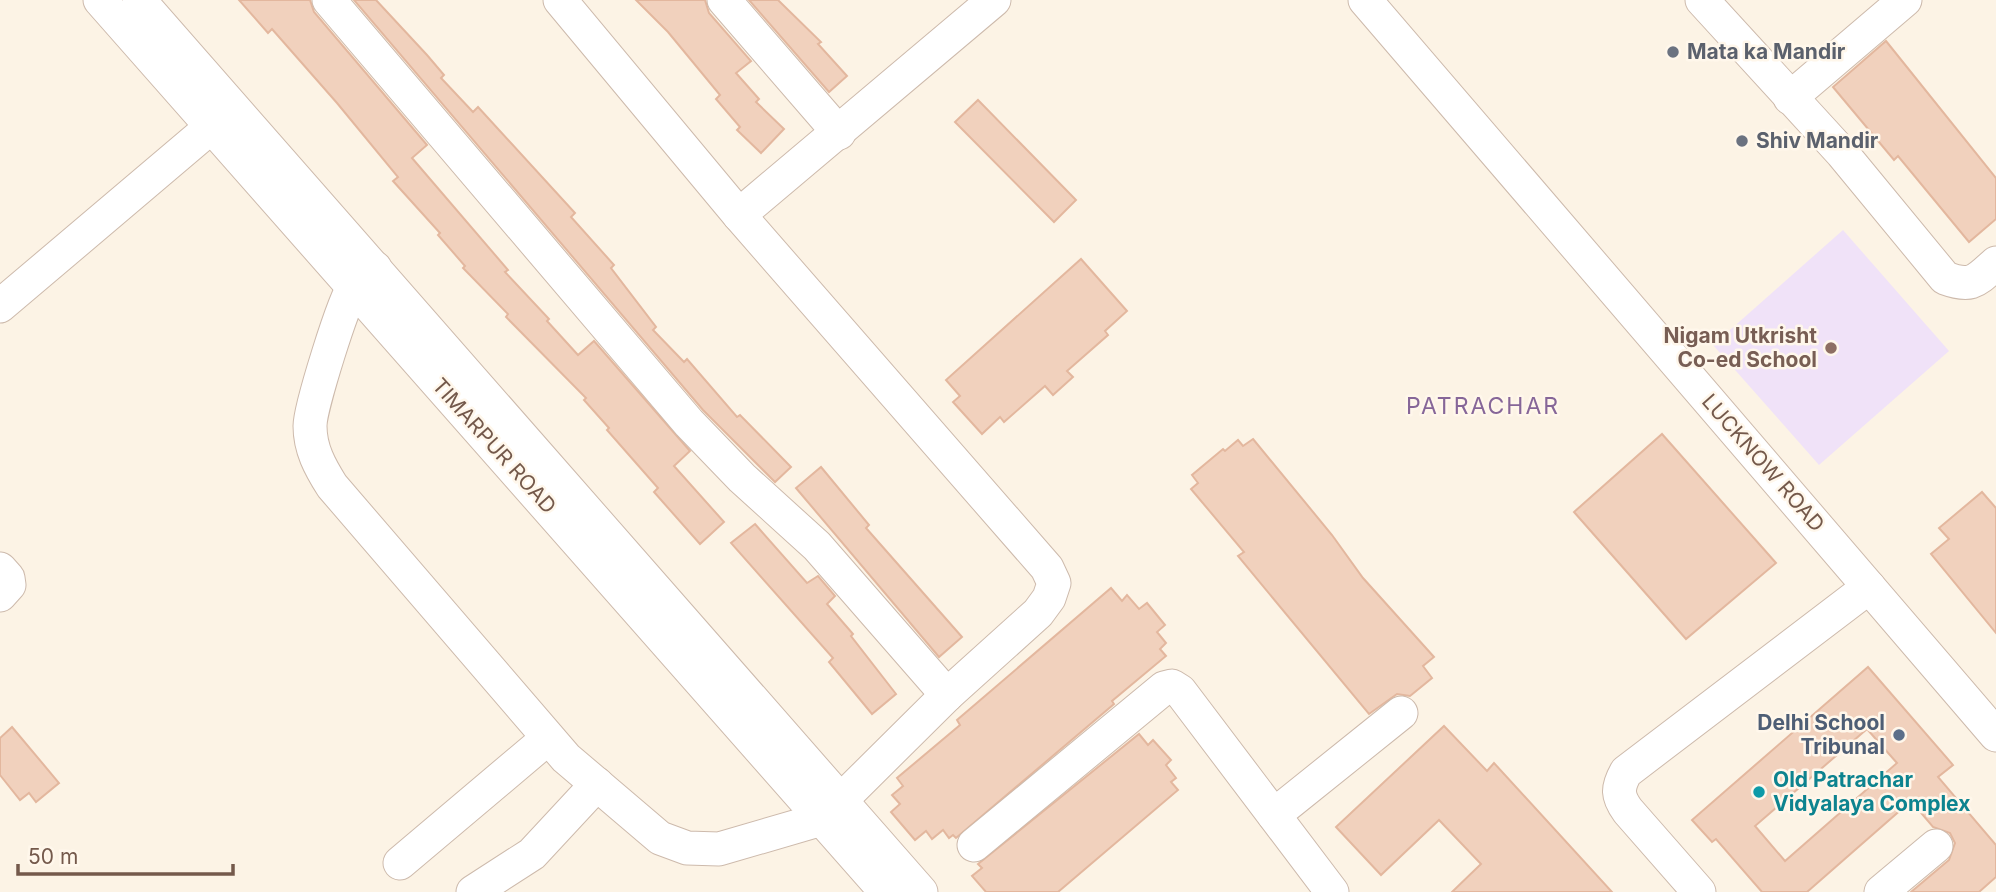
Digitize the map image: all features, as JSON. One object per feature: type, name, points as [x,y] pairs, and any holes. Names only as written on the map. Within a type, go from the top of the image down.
[{"type":"street","name":"TIMARPUR ROAD","points":[[100,0],[224,117]]},
{"type":"street","name":"TIMARPUR ROAD","points":[[139,0],[224,117],[364,278],[831,810],[921,892]]},
{"type":"street","points":[[329,0],[689,423],[742,478],[817,545],[947,695]]},
{"type":"street","points":[[364,278],[312,405],[310,428],[313,451],[332,486],[548,738],[566,758],[660,838],[687,848],[719,849],[831,810],[947,695],[1038,613],[1049,598],[1054,583],[1047,568],[739,215],[559,0]]},
{"type":"street","points":[[724,0],[839,133]]},
{"type":"street","points":[[739,215],[994,0]]},
{"type":"street","name":"LUCKNOW ROAD","points":[[1365,0],[1996,735]]},
{"type":"street","points":[[1702,0],[1842,153],[1945,278],[1961,284],[1974,282],[1996,263]]},
{"type":"street","points":[[1790,98],[1905,0]]},
{"type":"street","points":[[0,306],[224,117]]},
{"type":"street","points":[[0,569],[8,578],[9,585],[0,595]]},
{"type":"street","points":[[1699,892],[1619,798],[1626,772],[1869,587]]},
{"type":"street","points":[[974,845],[1164,688],[1172,686],[1180,691],[1332,892]]},
{"type":"street","points":[[1274,815],[1401,713]]},
{"type":"street","points":[[400,863],[548,738]]},
{"type":"street","points":[[473,892],[532,854],[597,784]]},
{"type":"street","name":"TIMARPUR ROAD","points":[[831,810],[886,892]]},
{"type":"street","points":[[1881,892],[1936,846]]},
{"type":"shaded area","name":"Nigam Utkrisht Co-ed School","points":[[1843,230],[1949,351],[1819,465],[1713,345]]},
{"type":"building","points":[[239,0],[310,0],[314,12],[427,145],[412,158],[508,270],[505,272],[578,355],[594,341],[690,451],[674,466],[724,522],[700,544],[654,492],[658,488],[607,430],[609,428],[584,400],[586,398],[506,317],[508,314],[463,268],[465,266],[438,235],[440,233],[393,181],[398,177],[337,103],[272,29],[268,33]]},
{"type":"building","points":[[354,0],[376,0],[444,75],[441,78],[473,112],[478,107],[575,213],[571,217],[614,265],[611,268],[656,327],[653,330],[684,362],[687,359],[737,417],[740,415],[791,467],[775,482],[703,410]]},
{"type":"building","points":[[636,0],[705,0],[709,13],[751,61],[736,73],[759,99],[756,102],[784,129],[761,153],[737,130],[740,127],[716,99],[720,95],[668,32]]},
{"type":"building","points":[[749,0],[778,0],[821,42],[818,44],[847,76],[829,92]]},
{"type":"building","points":[[1886,41],[1996,178],[1996,219],[1969,242],[1898,156],[1894,160],[1833,87]]},
{"type":"building","points":[[978,100],[1076,200],[1054,222],[955,122]]},
{"type":"building","points":[[1081,259],[1127,311],[1105,331],[1108,335],[1067,371],[1073,377],[1053,395],[1045,386],[1004,422],[1000,417],[982,434],[953,402],[960,396],[946,380]]},
{"type":"building","points":[[1662,434],[1776,563],[1686,639],[1574,512]]},
{"type":"building","points":[[1253,439],[1332,535],[1363,578],[1434,657],[1423,666],[1432,678],[1410,696],[1397,694],[1369,714],[1238,556],[1244,552],[1191,489],[1198,483],[1192,475],[1223,449],[1225,451],[1238,440],[1243,446]]},
{"type":"building","points":[[821,467],[869,525],[866,528],[962,637],[939,657],[796,488]]},
{"type":"building","points":[[1982,492],[1996,508],[1996,633],[1931,554],[1949,539],[1939,528]]},
{"type":"building","points":[[755,524],[807,583],[818,576],[835,596],[827,604],[853,634],[851,636],[896,694],[872,714],[829,662],[833,658],[731,543]]},
{"type":"building","points":[[1111,588],[1122,601],[1127,595],[1139,609],[1147,603],[1165,625],[1157,632],[1166,643],[1160,649],[1166,656],[1112,701],[1114,704],[956,838],[953,835],[949,838],[943,830],[932,839],[926,831],[915,840],[891,812],[900,804],[892,795],[903,786],[897,778],[960,725],[957,720]]},
{"type":"building","name":"Old Patrachar Vidyalaya Complex","points":[[1868,667],[1953,765],[1938,777],[1996,845],[1996,877],[1979,892],[1911,892],[1949,860],[1955,843],[1950,833],[1933,827],[1911,801],[1807,892],[1762,892],[1716,839],[1712,842],[1692,820]],"holes":[[[1867,729],[1897,763],[1785,861],[1755,826]]]},
{"type":"building","points":[[1444,726],[1487,771],[1494,763],[1612,892],[1452,892],[1481,864],[1439,820],[1381,875],[1336,827]]},
{"type":"building","points":[[12,727],[59,783],[36,802],[29,793],[20,800],[0,775],[0,738]]},
{"type":"building","points":[[1139,734],[1148,745],[1153,740],[1171,760],[1166,765],[1176,778],[1171,782],[1178,790],[1058,892],[986,892],[972,876],[982,868],[978,864]]},
{"type":"place","name":"Mata ka Mandir","points":[[1673,52]]},
{"type":"place","name":"Shiv Mandir","points":[[1742,141]]},
{"type":"place","name":"Nigam Utkrisht Co-ed School","points":[[1831,348]]},
{"type":"place","name":"Delhi School Tribunal","points":[[1899,735]]},
{"type":"place","name":"Old Patrachar Vidyalaya Complex","points":[[1759,792]]},
{"type":"district","name":"PATRACHAR","points":[[1483,406]]}]
